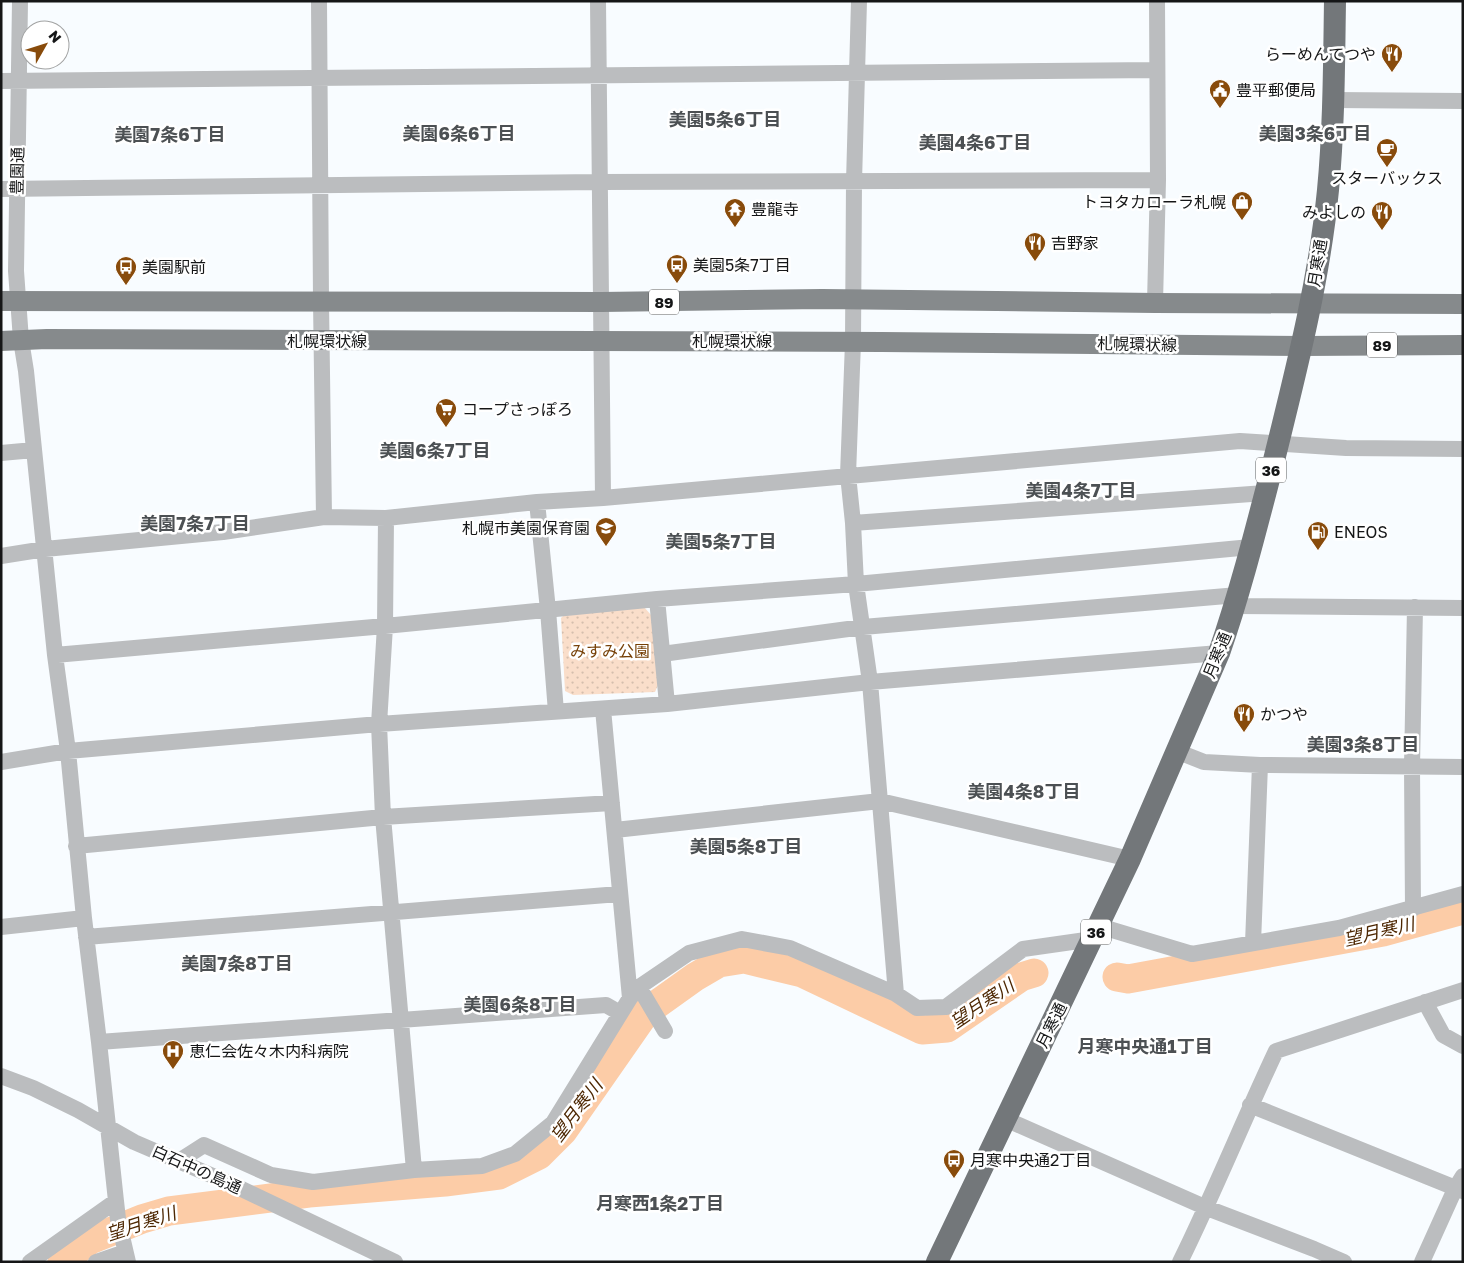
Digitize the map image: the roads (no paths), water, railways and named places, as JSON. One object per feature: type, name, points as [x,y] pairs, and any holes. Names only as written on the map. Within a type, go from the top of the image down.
[{"type":"highway","name":"月寒通","points":[[937,1262],[1130,859],[1219,653],[1237,600],[1302,346],[1317,273],[1328,191],[1333,100],[1335,1]]},
{"type":"main road","name":"89","points":[[10,301],[601,302],[853,300],[1463,304]]},
{"type":"main road","name":"札幌環状線","points":[[11,341],[602,341],[1302,346],[1463,345]]},
{"type":"street","name":"豊園通","points":[[20,1],[18,80],[9,189],[16,271],[10,301],[11,341],[34,450],[118,1220],[125,1252]]},
{"type":"street","points":[[319,1],[324,517]]},
{"type":"street","points":[[598,1],[603,498]]},
{"type":"street","points":[[859,1],[854,182],[853,342],[848,475],[856,584],[870,682],[896,994]]},
{"type":"street","points":[[1155,303],[1158,180],[1157,1]]},
{"type":"street","points":[[1,81],[1157,70]]},
{"type":"street","points":[[1333,100],[1463,101]]},
{"type":"street","points":[[9,189],[320,184],[1158,180]]},
{"type":"street","points":[[1,556],[45,549],[222,532],[324,517],[386,518],[537,502],[603,498],[1240,441],[1346,448],[1463,449]]},
{"type":"street","points":[[1,454],[34,450]]},
{"type":"street","points":[[853,524],[1265,493]]},
{"type":"street","points":[[537,502],[556,712]]},
{"type":"street","points":[[386,518],[385,626],[379,724],[390,913],[402,1020],[414,1170]]},
{"type":"street","points":[[55,655],[385,626],[657,599],[856,584],[1251,547]]},
{"type":"street","points":[[657,599],[667,704]]},
{"type":"street","points":[[662,654],[863,627],[1237,600],[1463,608]]},
{"type":"street","points":[[1413,909],[1412,767],[1415,607]]},
{"type":"street","points":[[1,762],[68,751],[379,724],[667,704],[870,682],[1219,653]]},
{"type":"street","points":[[603,709],[619,894],[638,995],[665,1031]]},
{"type":"street","points":[[1176,751],[1204,762],[1260,765],[1463,767]]},
{"type":"street","points":[[1253,943],[1260,765]]},
{"type":"street","points":[[614,830],[880,801],[1130,859]]},
{"type":"street","points":[[76,846],[383,817],[612,803]]},
{"type":"street","points":[[86,937],[619,894]]},
{"type":"street","points":[[179,1160],[204,1145],[270,1175],[313,1182],[414,1170],[482,1166],[516,1154],[553,1123],[620,1013],[638,995],[689,953],[742,939],[790,948],[896,994],[917,1008],[946,1007],[1023,949],[1096,933],[1192,954],[1339,928],[1463,894]]},
{"type":"street","points":[[1,927],[84,918]]},
{"type":"street","points":[[1180,1262],[1207,1208],[1250,1106],[1276,1051],[1463,990]]},
{"type":"street","points":[[1425,1002],[1443,1036],[1463,1046]]},
{"type":"street","points":[[99,1042],[606,1005],[620,1013]]},
{"type":"street","name":"白石中の島通","points":[[1,1076],[33,1088],[78,1110],[134,1142],[227,1182],[395,1262]]},
{"type":"street","points":[[1250,1106],[1460,1185],[1422,1262]]},
{"type":"street","points":[[1005,1119],[1312,1255],[1344,1262]]},
{"type":"street","points":[[30,1262],[116,1201]]},
{"type":"street","points":[[96,1262],[125,1252]]},
{"type":"waterway","name":"望月寒川","points":[[1117,977],[1128,979],[1383,932],[1463,910]]},
{"type":"waterway","name":"望月寒川","points":[[62,1262],[90,1240],[142,1219],[169,1211],[309,1193],[445,1182],[499,1175],[539,1155],[563,1131],[646,1012],[695,977],[719,963],[744,959],[802,973],[922,1030],[947,1028],[1021,977],[1034,973]]},
{"type":"place","name":"らーめんてつや","points":[[1392,73]]},
{"type":"place","name":"豊平郵便局","points":[[1220,109]]},
{"type":"place","name":"スターバックス","points":[[1387,168]]},
{"type":"place","name":"トヨタカローラ札幌","points":[[1242,221]]},
{"type":"place","name":"豊龍寺","points":[[735,228]]},
{"type":"place","name":"みよしの","points":[[1382,231]]},
{"type":"place","name":"吉野家","points":[[1035,262]]},
{"type":"place","name":"美園5条7丁目","points":[[677,284]]},
{"type":"place","name":"美園駅前","points":[[126,286]]},
{"type":"place","name":"コープさっぽろ","points":[[446,428]]},
{"type":"place","name":"札幌市美園保育園","points":[[606,547]]},
{"type":"place","name":"ENEOS","points":[[1318,551]]},
{"type":"place","name":"かつや","points":[[1244,733]]},
{"type":"place","name":"恵仁会佐々木内科病院","points":[[173,1070]]},
{"type":"place","name":"月寒中央通2丁目","points":[[954,1179]]},
{"type":"district","name":"美園5条6丁目","points":[[725,119]]},
{"type":"district","name":"美園6条6丁目","points":[[459,133]]},
{"type":"district","name":"美園3条6丁目","points":[[1315,133]]},
{"type":"district","name":"美園7条6丁目","points":[[170,134]]},
{"type":"district","name":"美園4条6丁目","points":[[975,142]]},
{"type":"district","name":"美園6条7丁目","points":[[435,450]]},
{"type":"district","name":"美園4条7丁目","points":[[1081,490]]},
{"type":"district","name":"美園7条7丁目","points":[[195,523]]},
{"type":"district","name":"美園5条7丁目","points":[[721,541]]},
{"type":"district","name":"美園3条8丁目","points":[[1363,744]]},
{"type":"district","name":"美園4条8丁目","points":[[1024,791]]},
{"type":"district","name":"美園5条8丁目","points":[[746,846]]},
{"type":"district","name":"美園7条8丁目","points":[[237,963]]},
{"type":"district","name":"美園6条8丁目","points":[[520,1004]]},
{"type":"district","name":"月寒中央通1丁目","points":[[1145,1046]]},
{"type":"district","name":"月寒西1条2丁目","points":[[660,1203]]},
{"type":"park label","name":"みすみ公園","points":[[610,651]]}]
